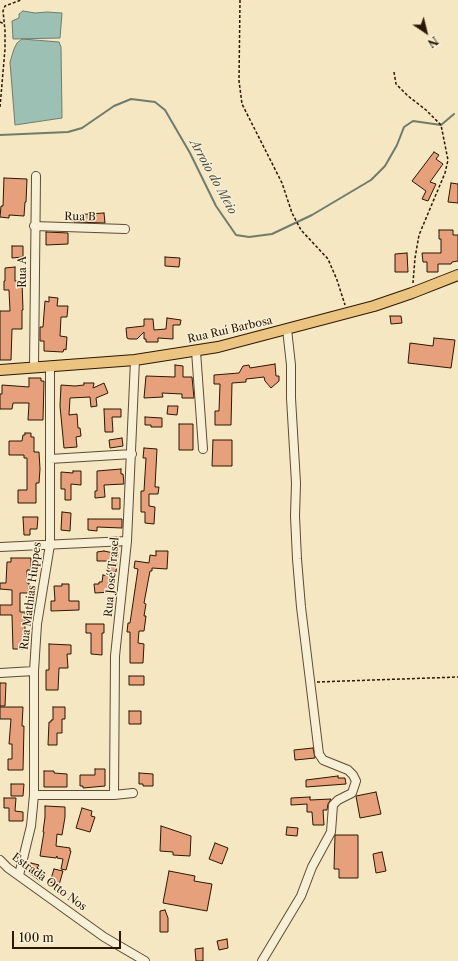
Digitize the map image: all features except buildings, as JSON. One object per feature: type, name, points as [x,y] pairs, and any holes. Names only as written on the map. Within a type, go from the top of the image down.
[{"type":"main road","name":"Rua Ruí Barbosa","points":[[0,370],[135,360],[218,347],[348,313],[412,293],[458,275]]},
{"type":"street","name":"Rua A","points":[[34,368],[34,226],[36,176]]},
{"type":"street","name":"Rua B","points":[[34,226],[125,229]]},
{"type":"street","points":[[262,961],[301,896],[312,867],[331,832],[333,805],[338,800],[352,793],[356,781],[348,770],[323,760],[319,754],[301,607],[294,516],[296,483],[291,398],[291,365],[286,329]]},
{"type":"street","points":[[196,350],[204,449]]},
{"type":"street","name":"Rua José Trasel","points":[[114,795],[115,656],[127,541],[135,360]]},
{"type":"street","name":"Rua Mathias Huppes","points":[[19,875],[31,826],[34,795],[34,671],[37,624],[50,545],[50,366]]},
{"type":"street","points":[[50,459],[132,454]]},
{"type":"street","points":[[0,547],[127,541]]},
{"type":"street","points":[[0,673],[34,671]]},
{"type":"street","points":[[34,795],[114,795],[133,793]]},
{"type":"street","name":"Estrada Otto Nos","points":[[0,860],[104,937],[145,961]]},
{"type":"path","points":[[0,106],[5,49],[3,11],[6,6],[21,0]]},
{"type":"path","points":[[240,0],[239,82],[242,104],[282,183],[294,218],[299,227],[328,258],[348,313]]},
{"type":"path","points":[[0,22],[4,24]]},
{"type":"path","points":[[394,72],[396,84],[408,96],[426,110],[441,126],[448,160],[438,192],[419,235],[415,258],[412,293]]},
{"type":"path","points":[[311,682],[458,678]]},
{"type":"water","points":[[23,11],[35,13],[62,13],[60,38],[13,39],[12,21],[19,18],[19,14]]},
{"type":"water","points":[[22,39],[59,42],[61,47],[62,118],[15,125],[10,62],[17,43]]},
{"type":"waterway","name":"Arroio do Meio","points":[[0,135],[68,132],[82,128],[114,106],[131,99],[155,102],[165,110],[190,153],[216,206],[236,235],[249,237],[272,234],[312,215],[371,180],[385,166],[397,145],[404,127],[413,121],[441,125],[454,114]]}]
